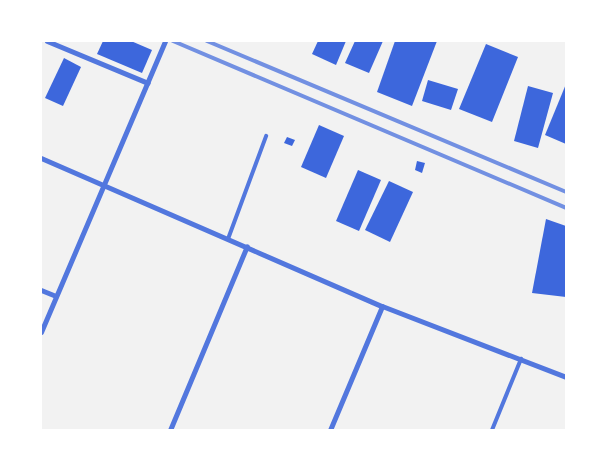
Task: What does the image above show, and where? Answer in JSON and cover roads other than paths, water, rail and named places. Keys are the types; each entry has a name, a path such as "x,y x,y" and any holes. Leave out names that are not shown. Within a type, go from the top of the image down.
{"street":[{"path":"47,41 148,83"},
{"path":"41,332 165,41"},
{"path":"41,158 382,306 566,377"},
{"path":"170,430 247,246"},
{"path":"41,290 56,296"},
{"path":"330,430 382,306"}],"lane":[{"path":"228,239 266,136"},
{"path":"492,430 521,360"}],"railway":[{"path":"173,41 566,208"},
{"path":"207,41 566,192"}]}
